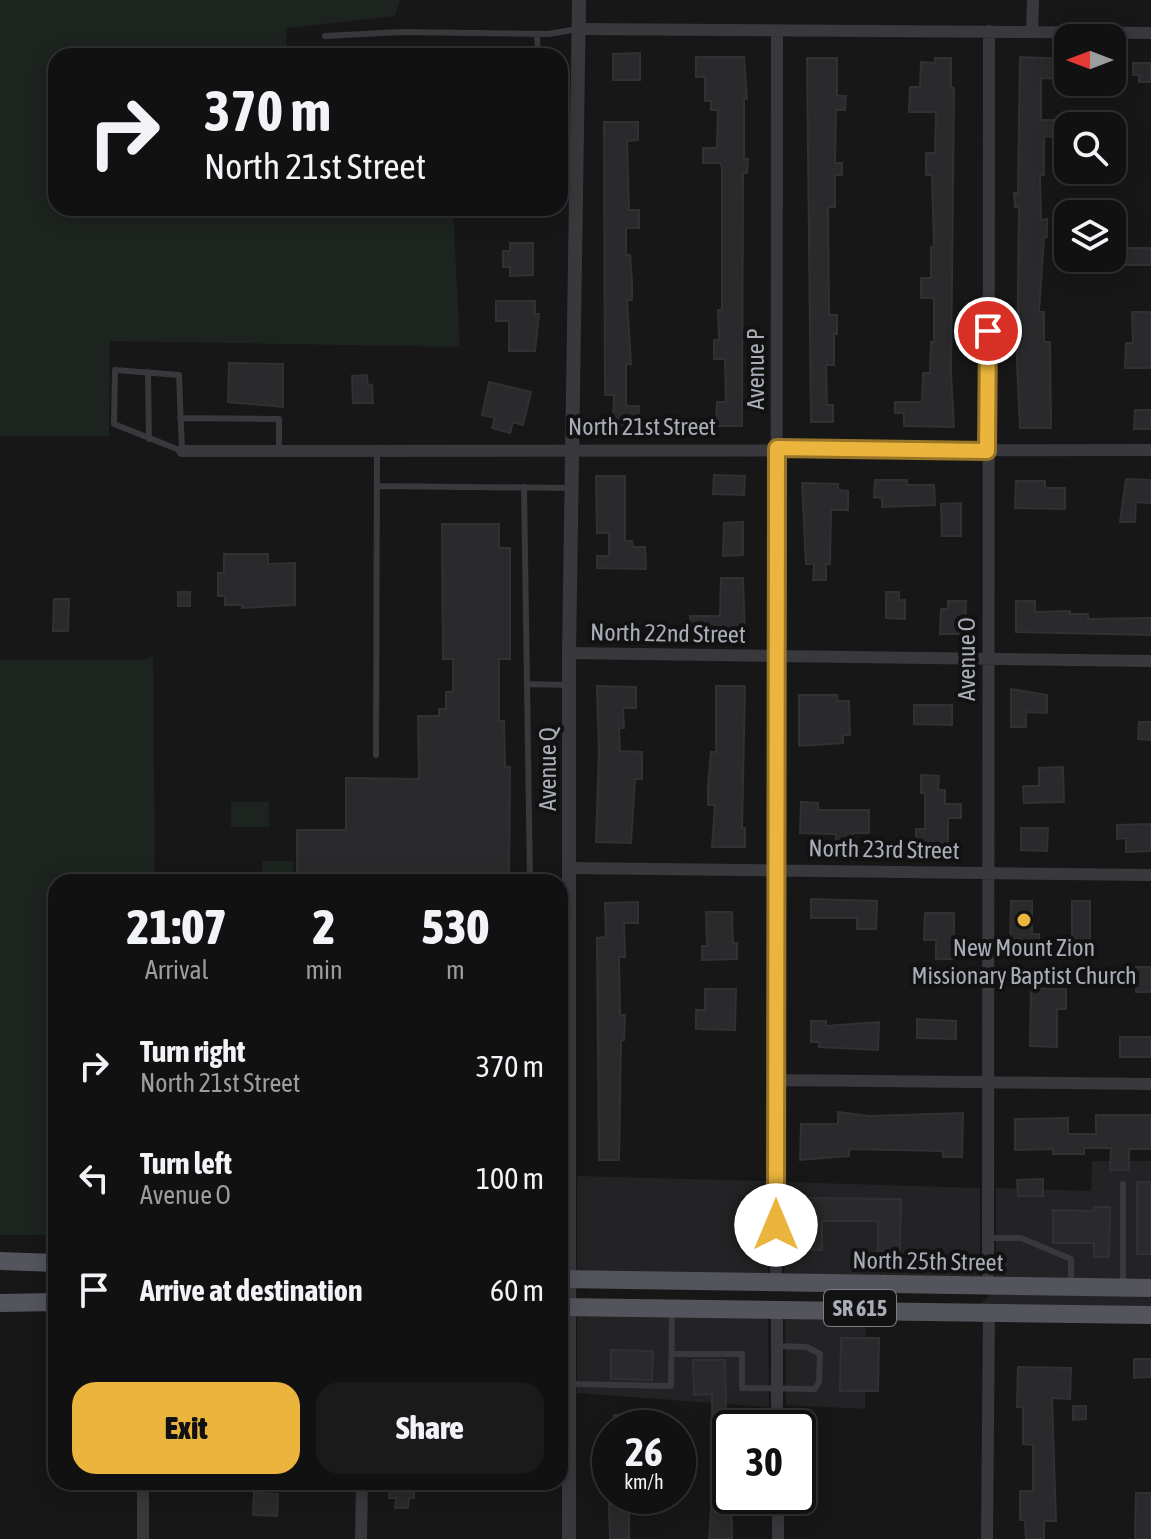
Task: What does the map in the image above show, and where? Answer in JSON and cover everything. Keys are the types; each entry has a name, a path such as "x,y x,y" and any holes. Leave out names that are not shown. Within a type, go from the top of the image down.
{"main road":[{"path":"0,1261 48,1263"},
{"name":"North 25th Street","path":"568,1279 1151,1288"},
{"path":"818,1308 839,1297 965,1299 978,1297 988,1286"},
{"path":"0,1303 48,1302"},
{"name":"North 25th Street","path":"568,1307 777,1307 1151,1315"}],"street":[{"name":"Avenue Q","path":"568,880 570,488 579,0"},
{"path":"1032,32 1033,0"},
{"path":"577,29 1151,33"},
{"name":"Avenue P","path":"776,1283 777,31"},
{"name":"Avenue O","path":"988,1286 989,31"},
{"name":"North 21st Street","path":"182,451 571,448 1151,450"},
{"name":"North 22nd Street","path":"569,653 1151,661"},
{"name":"North 23rd Street","path":"569,868 1151,875"},
{"path":"777,1080 1151,1084"},
{"path":"777,1307 777,1410"},
{"path":"987,1539 989,1311"},
{"name":"Avenue Q","path":"568,1369 569,1539"},
{"path":"143,1490 143,1539"},
{"path":"361,1539 362,1490"},
{"path":"778,1514 778,1539"}],"lane":[{"path":"325,36 402,32 537,34 577,29"},
{"path":"537,34 538,48"},
{"path":"568,114 576,115"},
{"path":"115,370 148,372 179,375 182,451 114,424 115,370"},
{"path":"148,372 149,439"},
{"path":"180,418 279,419 279,450"},
{"path":"376,755 377,451"},
{"path":"377,486 570,488"},
{"path":"524,487 530,874"},
{"path":"527,684 569,685"},
{"path":"1123,1184 1123,1288"},
{"path":"988,1238 1021,1238 1071,1259 1071,1287"},
{"path":"569,1384 671,1386 672,1307"},
{"path":"672,1354 742,1354 742,1388 815,1389 819,1382 820,1354 807,1347 777,1346"}],"shaded area":[{"path":"0,0 400,0 395,16 287,28 286,48 48,48 48,216 453,216 460,347 110,341 109,436 0,436"},
{"path":"153,655 155,874 48,874 48,1235 0,1235 0,660 144,660"},
{"path":"231,802 269,802 269,827 231,827"},
{"path":"262,861 293,861 293,874 262,874"},
{"path":"1092,1161 1151,1161 1151,1281 996,1279 996,1188 1091,1191"},
{"path":"577,1176 768,1181 768,1276 577,1272"},
{"path":"785,1182 980,1188 980,1279 784,1276"},
{"path":"992,1293 1151,1295 1151,1307 980,1304"},
{"path":"577,1314 768,1314 769,1407 577,1393"},
{"path":"785,1315 866,1316 865,1409 786,1405"}],"building":[{"path":"640,53 640,80 613,80 613,54"},
{"path":"696,57 744,57 747,99 744,99 744,159 748,159 747,173 743,173 742,426 716,426 717,402 726,402 725,359 714,359 714,340 719,340 718,310 722,310 722,167 720,163 703,163 703,148 717,148 718,110 711,110 711,101 705,101 705,77 696,77"},
{"path":"1020,57 1054,58 1054,79 1041,78 1041,120 1054,120 1054,137 1044,136 1044,175 1040,175 1041,220 1047,219 1047,237 1044,237 1039,312 1044,312 1044,342 1050,342 1051,428 1020,428 1017,365 1019,207 1015,207 1014,193 1018,193"},
{"path":"807,58 837,58 837,96 846,96 845,110 836,110 835,163 842,163 842,175 835,175 835,207 828,207 829,315 837,315 834,365 826,365 827,405 833,405 833,422 811,422"},
{"path":"935,58 951,58 951,87 954,88 951,373 954,427 904,426 904,413 895,413 895,402 922,402 923,373 930,373 931,342 934,342 934,298 921,298 921,278 931,278 931,247 934,247 932,175 926,175 926,153 935,153 936,112 909,112 910,87 920,87 921,62 935,63"},
{"path":"1133,63 1151,63 1151,82 1139,82 1139,75 1133,75"},
{"path":"604,122 638,122 638,140 627,141 629,210 639,210 639,228 626,228 632,300 627,300 631,364 626,364 626,406 639,406 638,425 613,425 614,395 605,395"},
{"path":"510,243 533,243 533,275 510,276 510,267 503,267 503,251 510,251"},
{"path":"1126,248 1151,248 1151,265 1126,265"},
{"path":"496,301 535,301 535,314 539,314 535,351 509,351 509,321 496,321"},
{"path":"1132,312 1151,312 1151,368 1125,368 1126,343 1133,343"},
{"path":"229,363 283,364 283,407 228,402"},
{"path":"367,375 368,386 372,385 373,403 353,403 352,376"},
{"path":"489,382 531,392 523,425 513,422 510,433 492,428 495,418 482,415"},
{"path":"1135,410 1151,410 1151,429 1134,429"},
{"path":"714,475 745,476 744,495 713,494"},
{"path":"596,476 625,476 625,541 632,541 633,547 645,547 646,569 597,568 597,556 609,556 609,533 597,533"},
{"path":"1126,479 1151,480 1151,503 1136,502 1135,522 1120,522"},
{"path":"875,480 907,480 907,485 934,485 935,505 882,507 882,498 874,497"},
{"path":"1016,481 1045,481 1045,488 1065,488 1065,509 1015,508"},
{"path":"802,483 838,484 838,490 848,491 848,510 831,510 830,564 826,564 826,580 813,580 814,564 806,564"},
{"path":"961,503 961,536 942,536 941,504"},
{"path":"743,522 743,555 723,556 724,523"},
{"path":"442,524 499,524 499,548 510,548 510,659 499,659 499,721 504,721 505,767 510,767 509,874 297,874 297,830 346,830 346,778 419,779 418,716 439,716 439,709 446,709 446,692 453,692 453,659 443,659"},
{"path":"224,554 268,554 268,564 295,563 295,605 242,608 242,605 225,605 225,596 218,596 218,573 224,573"},
{"path":"721,578 743,578 745,636 690,635 690,616 720,616"},
{"path":"178,592 190,592 190,606 178,606"},
{"path":"886,592 899,592 899,600 905,600 905,619 886,618"},
{"path":"54,599 69,599 68,631 53,631"},
{"path":"948,601 966,601 965,634 940,634 941,609 948,609"},
{"path":"1016,601 1035,601 1035,612 1070,611 1070,614 1088,614 1088,619 1151,618 1151,635 1016,632"},
{"path":"597,686 636,687 636,708 623,708 624,728 619,728 620,751 642,752 642,779 635,779 631,843 596,842 599,751"},
{"path":"716,686 745,686 742,828 745,828 745,847 712,847 715,805 708,805 708,787 711,752 716,752"},
{"path":"1011,689 1047,695 1047,713 1026,712 1026,727 1011,727"},
{"path":"799,695 837,695 838,701 849,701 850,735 843,735 843,743 799,746"},
{"path":"914,705 952,705 952,725 914,724"},
{"path":"1139,722 1151,722 1151,740 1138,739"},
{"path":"1063,767 1064,802 1024,803 1023,786 1039,786 1039,768"},
{"path":"921,775 939,776 938,790 945,790 945,804 961,804 961,818 948,818 948,843 916,842 916,829 925,829 925,793 921,793"},
{"path":"801,802 818,803 818,810 869,810 869,833 853,833 853,842 836,842 836,834 800,833"},
{"path":"1151,824 1151,851 1126,852 1126,838 1117,839 1117,825"},
{"path":"1021,828 1048,828 1047,851 1021,850"},
{"path":"811,899 877,901 876,929 857,929 857,918 811,918"},
{"name":"New Mount Zion Missionary Baptist Church","path":"1011,901 1032,901 1032,934 1039,934 1039,946 1010,946"},
{"path":"1072,901 1090,901 1090,944 1072,944"},
{"path":"638,902 638,923 624,923 625,957 619,957 620,1015 625,1015 624,1040 621,1040 619,1160 599,1160 597,938 606,937 605,903"},
{"path":"706,912 732,912 737,959 702,960 702,946 707,946"},
{"path":"925,913 954,913 954,959 936,959 936,940 924,940"},
{"path":"1136,967 1151,967 1151,992 1136,992"},
{"path":"1031,988 1066,989 1066,1009 1057,1009 1057,1047 1030,1046"},
{"path":"705,989 736,989 735,1030 696,1029 696,1010 705,1010"},
{"path":"917,1019 956,1021 956,1039 917,1038"},
{"path":"811,1021 826,1021 826,1026 879,1022 878,1050 819,1047 819,1042 811,1042"},
{"path":"1120,1037 1151,1037 1151,1057 1120,1057"},
{"path":"838,1112 869,1116 963,1113 962,1157 943,1157 943,1151 849,1149 849,1156 800,1160 801,1124 838,1124"},
{"path":"1096,1115 1151,1115 1151,1149 1129,1149 1129,1170 1110,1170 1111,1148 1084,1148 1084,1154 1053,1154 1053,1149 1015,1150 1015,1119 1068,1118 1068,1134 1096,1134"},
{"path":"1043,1179 1043,1196 1018,1196 1017,1180"},
{"path":"1137,1182 1151,1182 1151,1254 1137,1254"},
{"path":"801,1198 901,1199 900,1251 878,1251 878,1221 822,1221 822,1250 801,1250"},
{"path":"1094,1207 1110,1207 1109,1257 1094,1257 1094,1243 1053,1243 1053,1210 1094,1211"},
{"path":"841,1338 879,1338 878,1391 840,1391"},
{"path":"611,1350 653,1351 652,1380 611,1379"},
{"path":"1134,1359 1151,1359 1151,1377 1134,1378"},
{"path":"693,1360 725,1360 726,1409 736,1410 712,1410 712,1394 694,1395"},
{"path":"1018,1367 1071,1368 1070,1399 1052,1398 1056,1521 1044,1521 1044,1539 1026,1539 1025,1520 1020,1520 1020,1491 1033,1491 1033,1445 1023,1444 1023,1407 1017,1407"},
{"path":"1073,1406 1086,1406 1086,1419 1073,1420"},
{"path":"390,1490 414,1490 414,1498 409,1498 408,1508 395,1508 396,1498 389,1498"},
{"path":"254,1493 278,1494 277,1516 253,1515"},
{"path":"1136,1493 1151,1493 1151,1539 1135,1539"},
{"path":"712,1496 712,1514 732,1514 732,1539 709,1539"},
{"path":"609,1514 629,1514 629,1539 610,1539"}],"place":[{"name":"New Mount Zion Missionary Baptist Church","path":"1024,920"}],"route":[{"path":"776,1225 774,840 777,448 987,451 988,331"}]}
